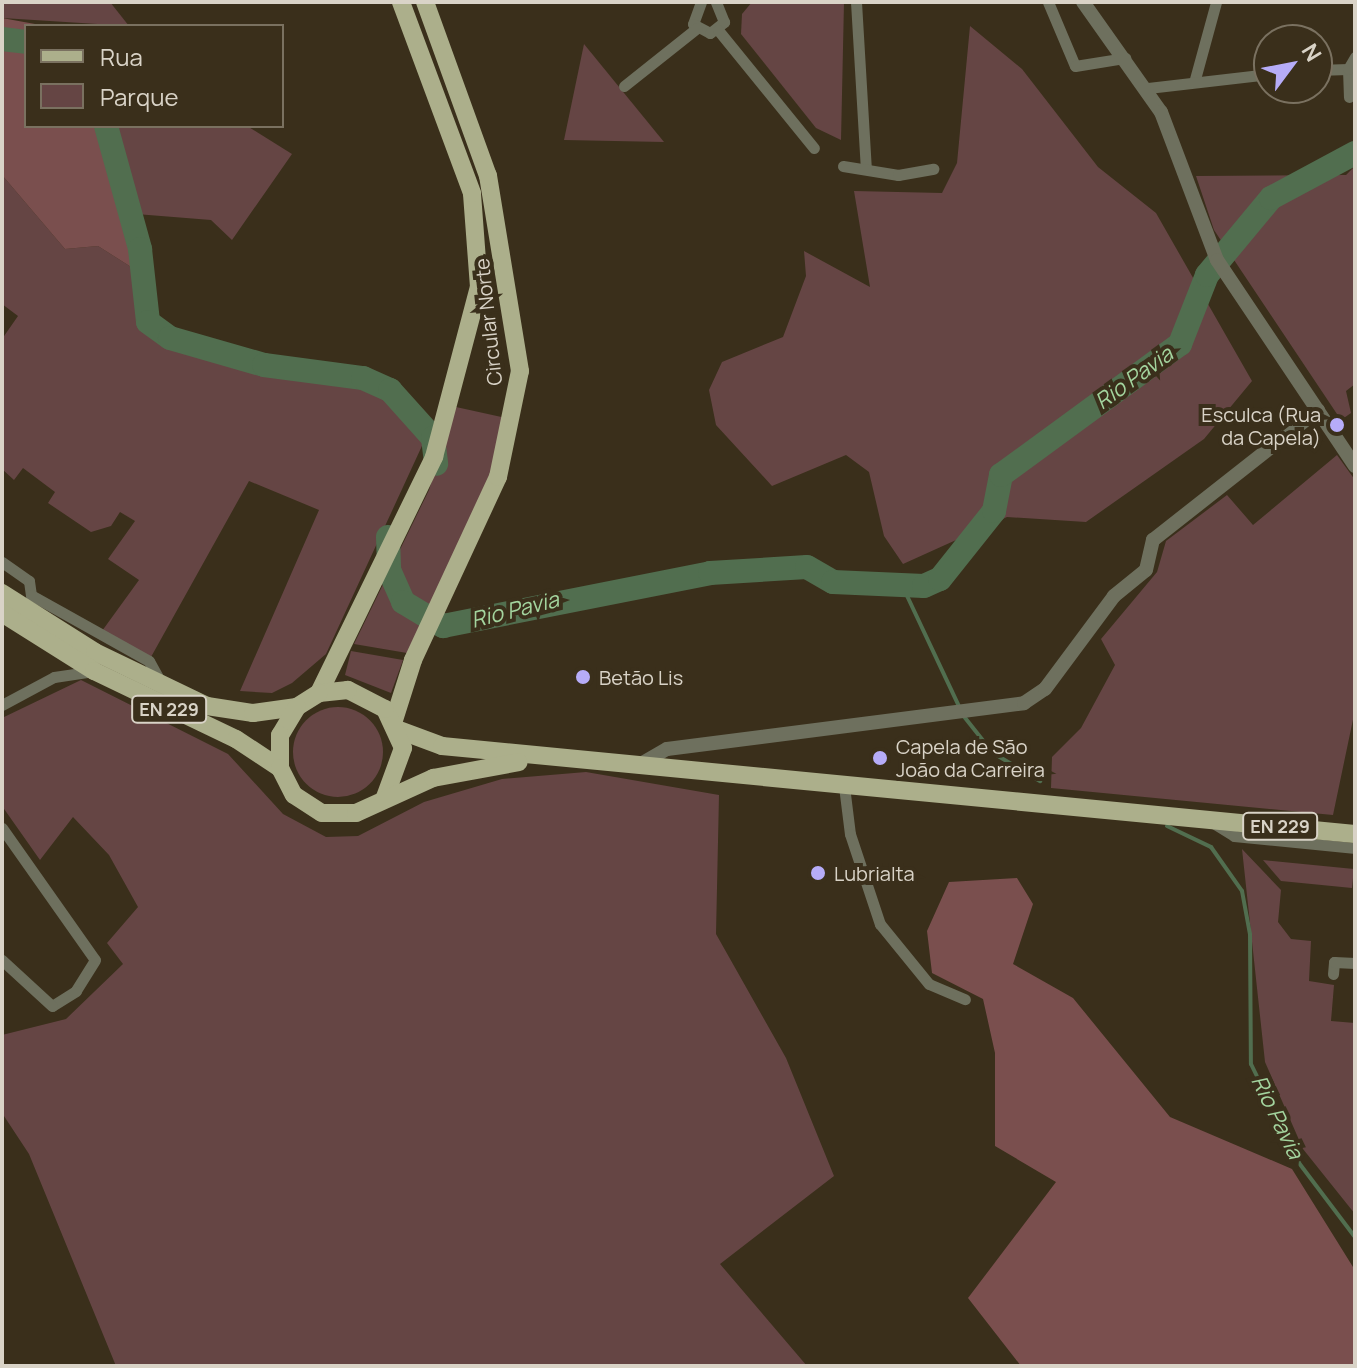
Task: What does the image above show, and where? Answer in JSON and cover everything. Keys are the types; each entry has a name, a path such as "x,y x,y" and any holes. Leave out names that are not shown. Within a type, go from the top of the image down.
{"main road":[{"name":"Circular Norte","path":"319,693 422,484 451,402 479,287 480,241 465,169 401,2"},
{"name":"Circular Norte","path":"396,725 420,644 498,477 516,417 520,371 497,213 425,2"},
{"name":"EN 229","path":"2,593 162,687 238,711 297,707 319,693 361,693 396,725 442,746 1354,837"},
{"name":"EN 229","path":"2,613 94,671 236,739 280,768 294,795 322,813 356,813 385,797 463,770 551,758"},
{"path":"280,768 280,735 297,707"},
{"path":"385,797 402,766 396,725"}],"street":[{"path":"697,28 699,2"},
{"path":"856,2 866,169"},
{"path":"1048,2 1075,66 1125,58"},
{"path":"1083,2 1148,88 1219,261 1355,466"},
{"path":"1195,79 1216,2"},
{"path":"718,30 722,4"},
{"path":"624,86 697,28 718,30 814,148"},
{"path":"1349,97 1348,69 1355,57"},
{"path":"1333,69 1348,69"},
{"path":"1148,88 1195,79 1253,75"},
{"path":"843,166 898,175 933,169"},
{"path":"636,767 667,749 1005,709 1045,689 1114,596 1146,570 1153,540 1318,410"},
{"path":"2,562 29,581 31,595 149,661 162,687"},
{"path":"2,705 54,677 94,671"},
{"path":"844,786 875,915 929,984 965,999"},
{"path":"2,828 95,960 76,991 52,1006 2,960"},
{"path":"1333,974 1334,962 1355,963"}],"green space":[{"path":"2,2 110,2 127,24 97,24 2,18"},
{"path":"752,2 844,2 841,140 816,128 741,34 742,14"},
{"path":"970,26 1022,69 1098,167 1156,213 1252,381 1204,439 1086,522 1007,517 903,564 884,536 869,472 846,455 772,486 716,425 709,390 722,362 783,337 806,276 804,251 870,287 854,191 942,193 957,163"},
{"path":"584,44 664,142 564,140"},
{"path":"118,128 250,128 292,154 232,240 211,220 136,214"},
{"path":"1355,166 1355,384 1346,391 1351,413 1341,420 1214,230 1196,176 1346,175"},
{"path":"2,175 65,249 98,246 139,272 142,319 159,334 261,369 365,383 387,393 402,417 427,435 326,654 292,683 272,693 240,691 319,510 249,481 151,657 102,631 139,580 108,559 135,521 120,512 111,526 91,532 48,503 55,492 23,468 14,480 2,469 2,339 18,316 2,304"},
{"path":"456,407 506,418 488,481 407,653 354,644 429,490"},
{"path":"1337,455 1355,480 1355,710 1333,815 1051,788 1052,757 1081,728 1115,665 1101,639 1157,572 1166,541 1227,495 1253,525"},
{"path":"351,651 403,660 391,693 345,675"},
{"path":"81,680 228,754 283,814 326,837 358,836 424,802 502,779 586,772 719,795 716,934 786,1058 834,1176 720,1264 807,1366 116,1366 29,1154 2,1113 2,1035 66,1019 123,964 107,943 138,907 109,855 73,817 40,860 2,806 2,718"},
{"path":"329,707 347,707 363,714 376,727 383,743 383,761 376,777 363,790 347,797 329,797 313,790 300,777 293,761 293,743 300,727 313,714"},
{"path":"1242,849 1281,890 1278,922 1291,939 1311,941 1309,981 1334,985 1331,1021 1355,1023 1355,1214 1303,1149 1265,1062"},
{"path":"1263,860 1354,869 1352,888 1281,881"}],"shaded area":[{"path":"2,18 35,24 24,24 24,128 118,128 138,222 139,272 98,246 65,249 2,175"},
{"path":"1017,878 1033,904 1013,964 1073,998 1170,1117 1292,1169 1353,1267 1355,1366 1021,1366 968,1298 1056,1182 995,1146 995,1053 983,999 932,973 927,931 949,882"}],"waterway":[{"name":"Rio Pavia","path":"2,39 24,42"},
{"name":"Rio Pavia","path":"107,128 140,249 148,322 170,338 264,365 363,378 390,390 433,438 436,464"},
{"name":"Rio Pavia","path":"388,537 389,570 403,602 443,626 710,573 807,567 833,582 924,586 940,579 994,511 1001,475 1180,344 1207,275 1271,198 1355,153"},
{"name":"Rio Pavia","path":"901,583 959,706"},
{"path":"962,714 993,753 1040,781"},
{"name":"Rio Pavia","path":"1167,826 1211,847 1242,891 1250,934 1251,1064 1299,1163 1355,1237"}],"place":[{"name":"Esculca (Rua da Capela)","path":"1337,425"},
{"name":"Betão Lis","path":"583,677"},
{"name":"Capela de São João da Carreira","path":"880,758"},
{"name":"Lubrialta","path":"818,873"}]}
